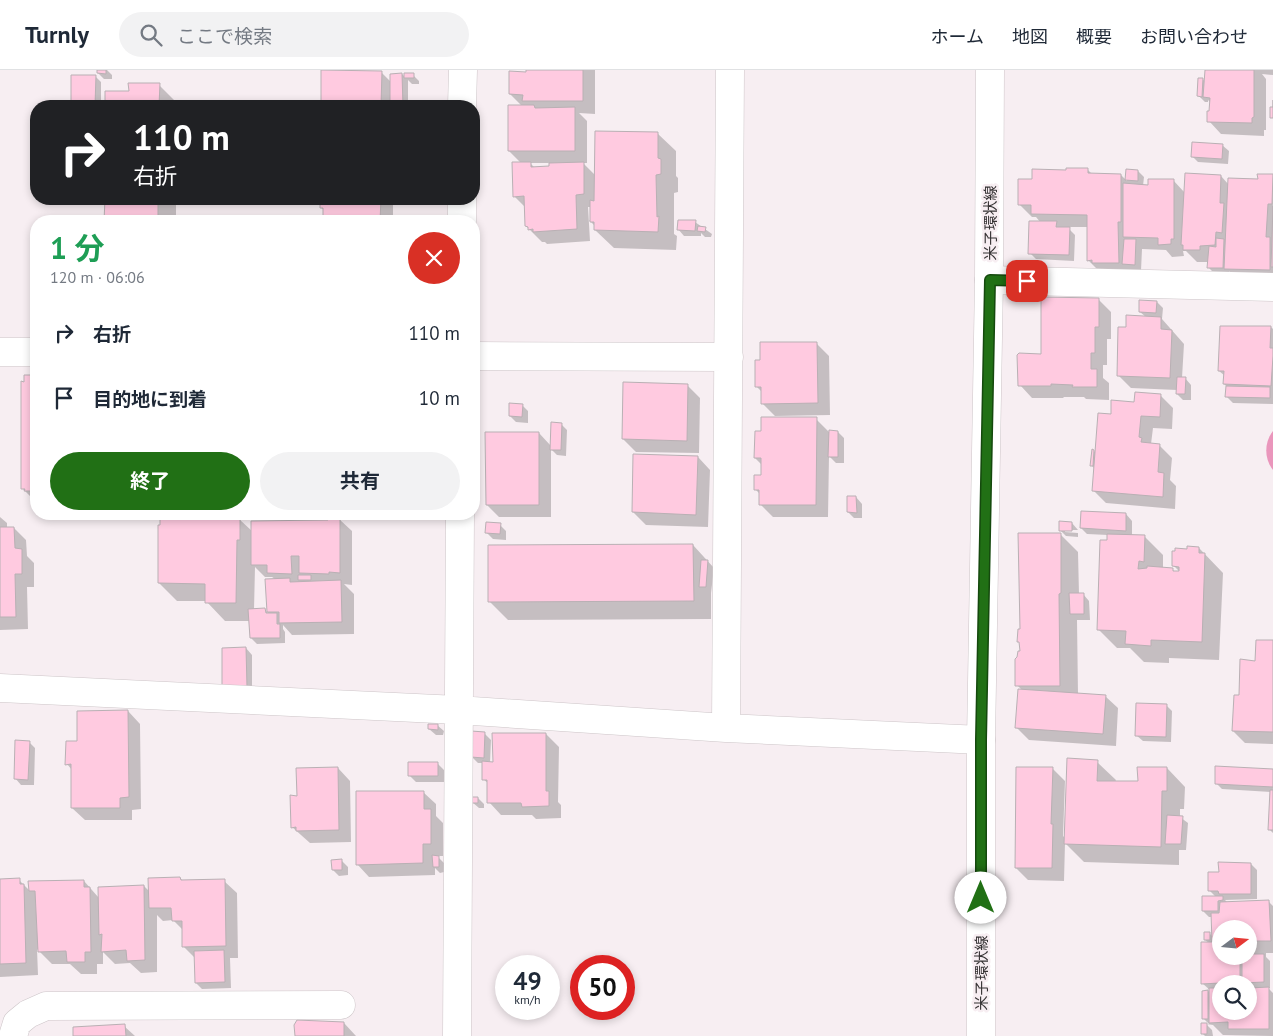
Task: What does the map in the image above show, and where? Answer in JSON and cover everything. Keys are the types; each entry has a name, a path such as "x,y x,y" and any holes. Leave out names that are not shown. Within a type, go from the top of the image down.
{"street":[{"path":"462,100 463,70"},
{"path":"726,728 730,70"},
{"name":"米子環状線","path":"982,1036 981,740 990,280 990,70"},
{"path":"990,280 1273,287"},
{"path":"0,352 30,352"},
{"path":"480,356 729,356"},
{"path":"457,1036 460,520"},
{"path":"0,688 458,710 726,728 981,740"},
{"path":"13,1036 17,1023 28,1014 46,1006 341,1005"}],"shaded area":[{"path":"1273,431 1273,470 1268,461 1266,451 1268,440"}],"building":[{"path":"97,70 106,70 106,74 97,73"},
{"path":"321,70 382,71 381,100 321,100"},
{"path":"526,70 583,70 583,101 522,101 523,95 509,94 509,71 526,72"},
{"path":"1205,70 1254,70 1254,117 1252,118 1252,123 1207,122 1210,98 1203,97"},
{"path":"402,73 403,100 390,100 390,74"},
{"path":"404,73 414,73 414,78 404,78"},
{"path":"71,75 96,75 95,100 71,100"},
{"path":"1198,78 1203,78 1202,97 1197,96"},
{"path":"128,83 160,83 159,100 105,100 105,91 129,91"},
{"path":"508,105 534,105 535,108 575,107 575,151 508,151"},
{"path":"1270,107 1273,107 1273,118 1270,118"},
{"path":"595,131 658,132 658,158 661,159 661,174 656,175 657,217 659,216 658,232 594,230 594,222 590,222 590,200 594,201"},
{"path":"1192,142 1223,144 1222,159 1191,157"},
{"path":"512,162 531,162 531,167 549,166 549,163 584,162 584,194 576,195 577,229 533,232 533,229 528,230 528,227 525,226 524,196 513,197"},
{"path":"1066,168 1088,168 1088,173 1121,174 1121,222 1118,222 1119,263 1092,263 1092,260 1087,261 1087,215 1031,214 1031,205 1018,205 1018,179 1032,179 1032,169 1066,170"},
{"path":"1126,169 1138,170 1138,181 1125,180"},
{"path":"1185,173 1221,175 1220,203 1224,203 1222,233 1216,232 1215,245 1200,246 1200,250 1183,250 1183,245 1181,245"},
{"path":"1257,174 1273,174 1272,204 1268,204 1266,237 1270,237 1270,270 1224,269 1228,178 1258,179"},
{"path":"1148,179 1174,179 1174,239 1171,239 1171,244 1158,245 1158,238 1123,237 1123,183 1148,185"},
{"path":"105,205 158,205 158,215 104,215"},
{"path":"320,205 381,205 380,215 323,215 323,208 320,208"},
{"path":"1273,206 1273,267 1271,267"},
{"path":"678,220 696,220 695,231 677,230"},
{"path":"1029,221 1057,221 1056,227 1070,227 1069,255 1028,254"},
{"path":"698,226 706,227 705,232 697,231"},
{"path":"1216,238 1224,239 1223,268 1207,268 1209,246 1216,247"},
{"path":"1124,239 1136,239 1135,265 1122,264"},
{"path":"1041,297 1099,298 1099,327 1095,327 1095,353 1091,353 1091,369 1097,369 1097,387 1072,387 1073,385 1051,384 1051,386 1018,386 1017,355 1019,353 1041,354"},
{"path":"1139,300 1157,301 1156,313 1139,312"},
{"path":"1126,315 1161,317 1161,329 1172,330 1170,378 1117,376 1118,327 1126,327"},
{"path":"1220,326 1271,326 1270,348 1273,348 1273,356 1271,386 1223,384 1224,371 1218,371"},
{"path":"760,342 817,342 818,403 761,404 761,387 755,387 755,360 760,360"},
{"path":"24,375 30,375 30,491 21,489 21,381 24,382"},
{"path":"1177,377 1186,377 1185,394 1176,394"},
{"path":"623,382 688,384 687,441 622,439"},
{"path":"1226,386 1270,387 1270,398 1225,397"},
{"path":"1135,392 1161,394 1160,417 1141,416 1139,437 1142,438 1141,442 1160,444 1158,472 1164,473 1163,497 1092,491 1098,413 1111,414 1111,400 1134,402"},
{"path":"509,403 523,404 522,417 509,416"},
{"path":"761,417 817,417 816,505 759,505 759,490 754,490 754,475 761,475 761,458 754,458 755,431 761,431"},
{"path":"551,422 562,423 561,450 550,450"},
{"path":"829,430 838,431 838,457 828,457"},
{"path":"485,432 539,432 539,505 486,505"},
{"path":"1092,449 1094,450 1093,466 1090,466"},
{"path":"633,454 698,456 696,515 632,512"},
{"path":"847,496 856,496 857,513 847,512"},
{"path":"1081,511 1126,513 1126,531 1080,528"},
{"path":"160,520 240,520 240,540 237,540 236,603 205,603 205,584 158,583 158,525 160,525"},
{"path":"340,520 340,573 299,573 299,556 291,556 292,574 267,573 267,565 251,565 251,521"},
{"path":"1059,521 1072,522 1072,531 1059,531"},
{"path":"486,522 501,523 500,534 485,533"},
{"path":"0,527 14,527 15,548 22,549 22,574 15,574 16,617 0,617"},
{"path":"1018,533 1061,533 1061,593 1059,594 1060,686 1015,686 1015,659 1018,651 1020,651 1019,642 1017,642 1018,629 1020,629"},
{"path":"1107,534 1145,535 1144,562 1139,561 1138,569 1147,568 1147,566 1173,568 1173,571 1179,571 1179,567 1172,566 1172,551 1175,551 1175,548 1199,547 1199,553 1205,553 1202,642 1151,640 1151,646 1125,644 1126,631 1097,630 1100,540 1107,540"},
{"path":"693,544 694,601 488,602 488,545"},
{"path":"701,560 708,560 706,587 699,587"},
{"path":"298,575 311,575 311,580 298,580"},
{"path":"290,578 290,582 341,580 342,622 279,623 279,612 267,612 265,579"},
{"path":"1069,593 1084,593 1084,614 1070,614"},
{"path":"265,608 266,613 277,613 277,624 280,624 280,638 250,638 248,609"},
{"path":"1256,640 1273,640 1273,732 1232,731 1234,695 1239,695 1240,659 1255,661"},
{"path":"246,647 247,687 222,687 222,648"},
{"path":"1018,689 1106,695 1103,734 1015,728"},
{"path":"1136,703 1167,704 1166,737 1135,736"},
{"path":"128,710 129,797 120,798 120,808 71,808 71,764 65,765 66,741 77,741 77,711"},
{"path":"428,724 438,724 438,730 428,729"},
{"path":"471,731 485,732 484,758 471,757"},
{"path":"492,733 546,733 546,791 549,791 549,806 522,807 521,803 487,803 487,780 482,780 482,761 493,762"},
{"path":"15,740 30,741 28,780 14,779"},
{"path":"1067,758 1098,760 1097,781 1138,781 1137,767 1167,767 1167,791 1162,791 1161,847 1064,844"},
{"path":"408,762 438,762 438,776 408,776"},
{"path":"1215,766 1273,769 1273,787 1215,784"},
{"path":"338,767 339,830 296,831 296,827 291,828 290,795 297,796 296,768"},
{"path":"1016,767 1053,767 1052,868 1015,868"},
{"path":"1270,790 1273,790 1273,830 1268,830"},
{"path":"356,791 424,791 424,809 431,809 431,844 423,844 423,863 356,865"},
{"path":"471,797 478,797 478,803 471,803"},
{"path":"1167,815 1183,816 1181,844 1165,844"},
{"path":"432,855 439,856 439,867 433,867"},
{"path":"342,859 342,870 332,870 331,860"},
{"path":"1218,862 1251,863 1251,894 1219,894 1218,891 1208,891 1208,872 1219,872"},
{"path":"180,877 181,880 225,879 226,946 182,947 182,921 172,921 171,908 149,908 148,878"},
{"path":"20,878 20,884 24,884 26,963 0,964 0,879"},
{"path":"84,880 84,887 90,887 91,952 85,952 85,962 67,962 66,951 38,952 35,891 29,891 28,881"},
{"path":"144,885 145,960 127,961 126,950 101,952 102,934 99,935 98,887"},
{"path":"1202,896 1223,896 1223,900 1218,901 1218,911 1202,911"},
{"path":"1269,900 1271,941 1258,941 1258,920 1212,920 1212,942 1211,913 1219,913 1220,902"},
{"path":"1204,932 1210,932 1210,940 1204,940"},
{"path":"1201,942 1212,942 1212,965 1240,965 1240,975 1212,975 1212,983 1201,984"},
{"path":"224,950 225,982 195,983 194,951"},
{"path":"1258,954 1264,954 1264,982 1257,982 1257,975 1242,975 1242,965 1258,965"},
{"path":"1269,987 1269,1029 1228,1029 1228,1022 1209,1023 1209,988 1212,988 1212,1020 1257,1020 1257,988"},
{"path":"1208,990 1208,1019 1202,1019 1202,991"},
{"path":"297,1020 344,1022 344,1036 295,1036 294,1025"},
{"path":"1201,1023 1207,1023 1207,1034 1201,1034"},
{"path":"125,1024 126,1036 73,1036 73,1027"}],"route":[{"path":"981,898 981,740 990,280 1027,281"}]}
